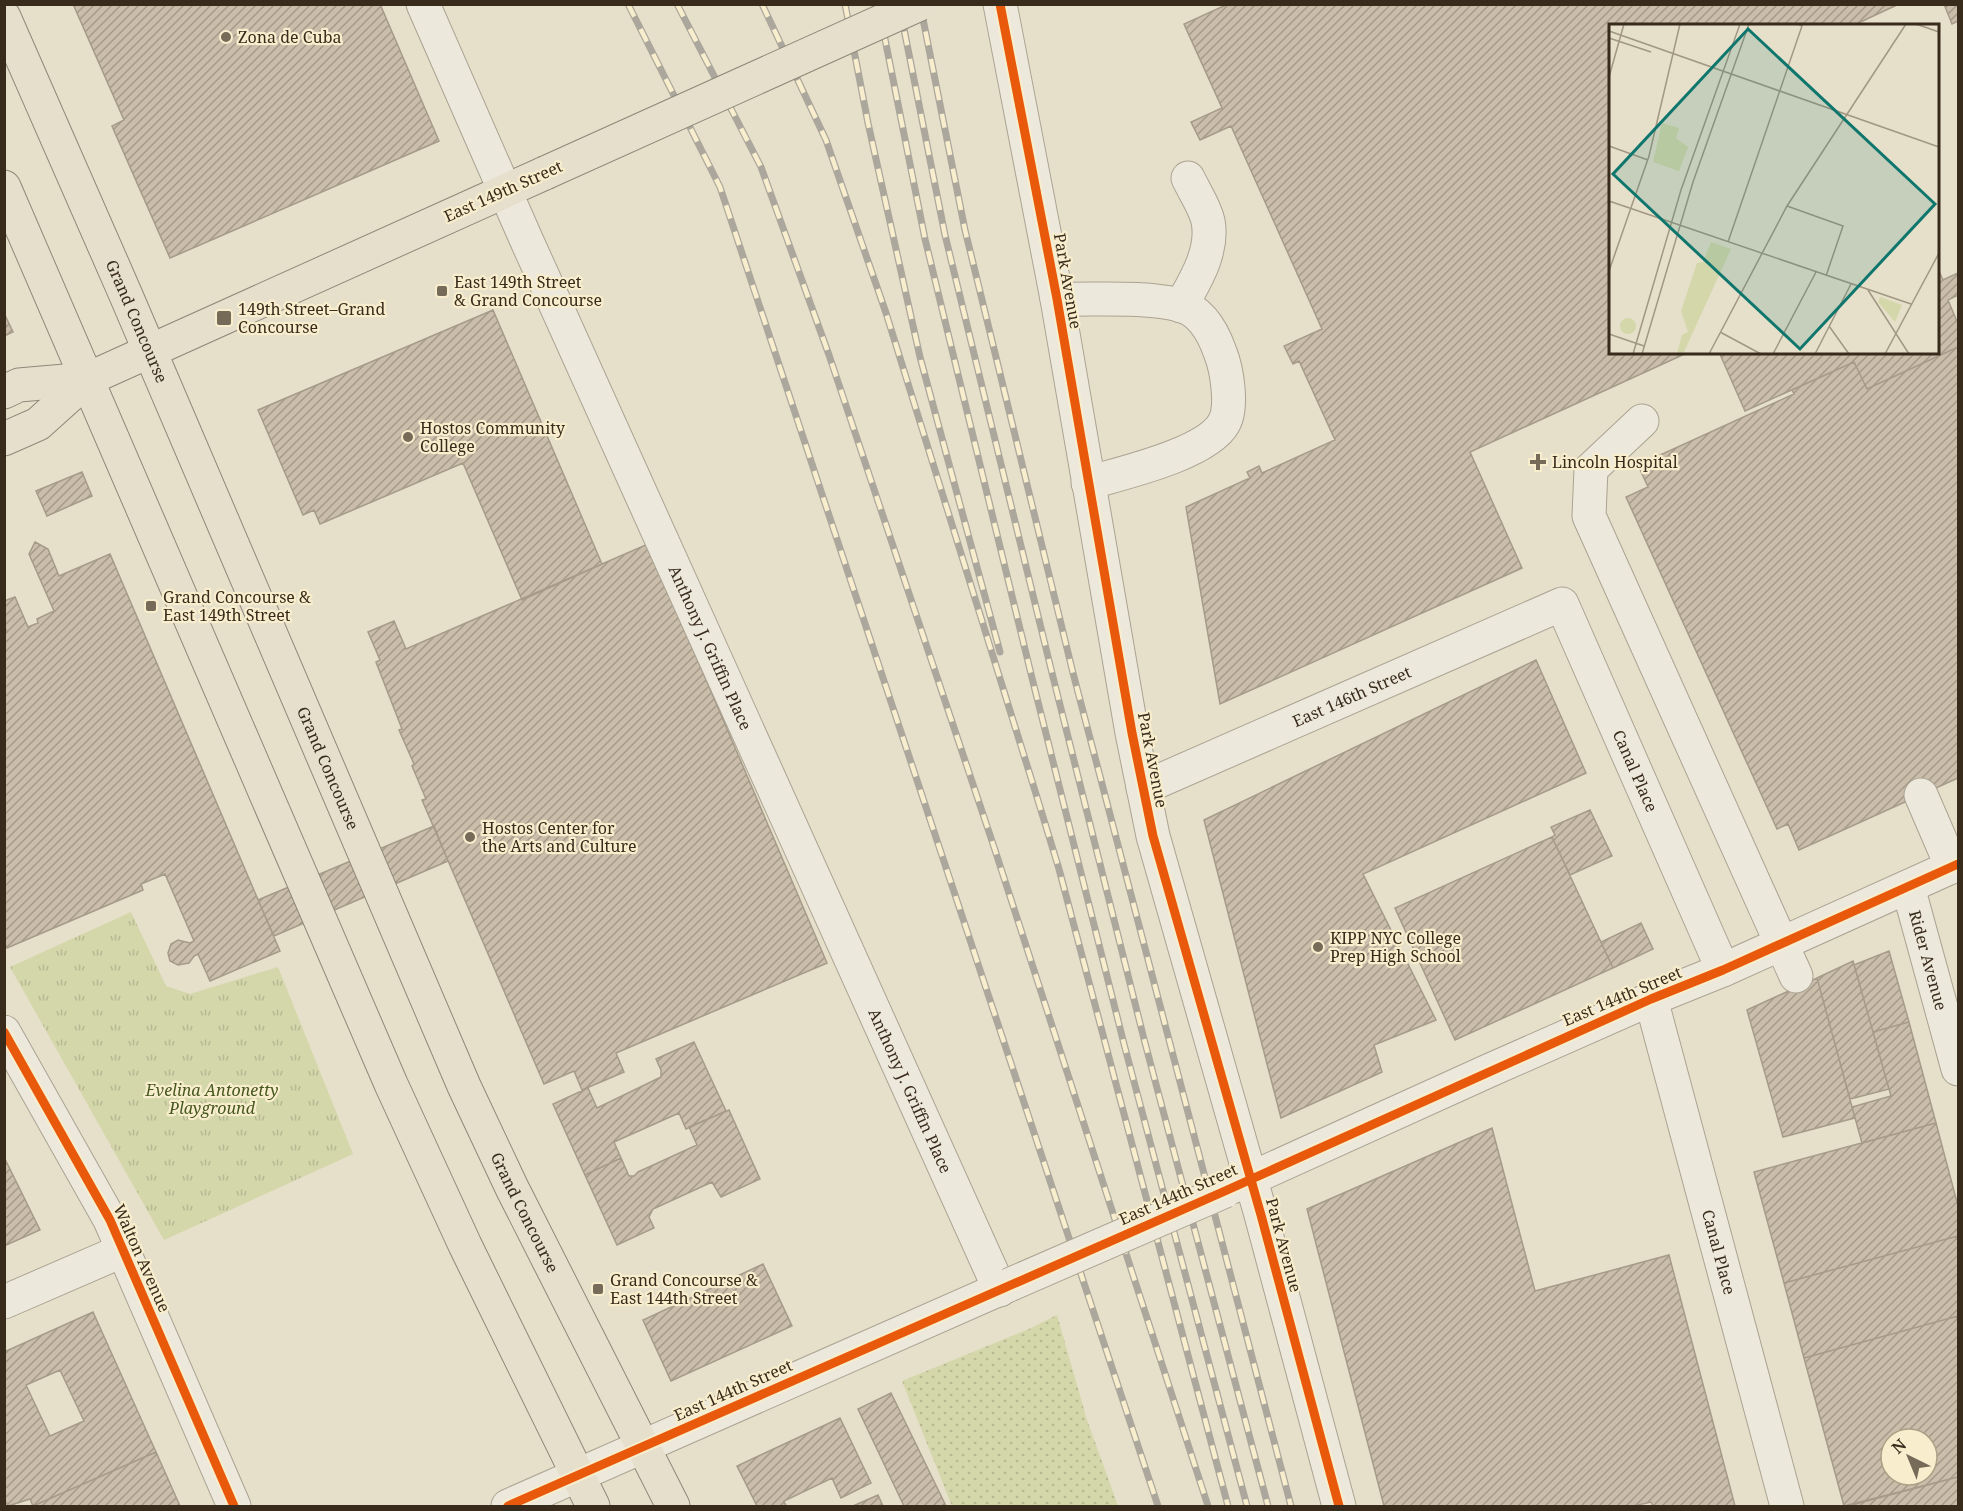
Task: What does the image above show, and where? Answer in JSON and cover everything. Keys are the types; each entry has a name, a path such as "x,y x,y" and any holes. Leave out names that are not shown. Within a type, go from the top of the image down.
{"main road":[{"name":"East 149th Street","path":"4,439 38,424 88,379 920,4"},
{"name":"Grand Concourse","path":"4,17 474,1107 512,1188 673,1506"},
{"path":"4,187 391,1084 465,1245 593,1506"},
{"name":"East 149th Street","path":"4,392 19,385 88,379"}],"street":[{"name":"Anthony J. Griffin Place","path":"423,4 505,190 1004,1288"},
{"name":"Park Avenue","path":"1000,4 1057,299 1153,836 1237,1184 1339,1506"},
{"path":"1181,306 1195,280 1210,241 1208,220 1188,178"},
{"path":"1057,299 1144,301 1181,306 1197,314 1207,325 1221,353 1230,400 1224,423 1207,440 1181,455 1089,483"},
{"path":"1642,421 1591,469 1590,516 1796,976"},
{"name":"East 146th Street","path":"1143,788 1562,604"},
{"name":"Canal Place","path":"1562,604 1723,970"},
{"path":"1921,795 1955,866"},
{"name":"East 144th Street","path":"508,1506 1955,866"},
{"name":"Rider Avenue","path":"1908,887 1959,1069"},
{"name":"Canal Place","path":"1651,999 1787,1506"},
{"name":"Walton Avenue","path":"4,1032 95,1191 124,1250 234,1506"},
{"path":"4,1302 124,1250"}],"green space":[{"name":"Evelina Antonetty Playground","path":"131,912 166,986 190,994 278,967 353,1154 164,1240 10,967"},
{"path":"1057,1315 1087,1420 1118,1506 952,1506 902,1381 1029,1329"}],"building":[{"path":"73,4 380,4 439,141 170,258 112,126 124,120"},
{"name":"Lincoln Hospital","path":"1228,4 1899,4 1856,24 1609,24 1609,354 1685,354 1470,452 1522,568 1220,704 1186,507 1250,478 1247,472 1259,466 1262,473 1335,440 1299,361 1293,364 1284,346 1322,329 1231,126 1200,140 1191,122 1222,108 1184,24"},
{"path":"1944,4 1958,4 1958,21 1952,24"},
{"path":"1939,271 1943,280 1958,273 1958,295 1948,300 1958,324 1958,347 1867,389 1854,362 1745,411 1720,354 1939,354"},
{"name":"Hostos Community College","path":"493,310 602,564 522,600 463,463 320,524 314,510 303,515 258,410"},
{"path":"4,313 13,332 4,336"},
{"path":"1958,347 1958,778 1799,850 1788,824 1777,829 1626,497 1648,487 1638,465 1794,394 1792,390 1854,362 1867,389"},
{"path":"82,472 92,496 47,516 36,491"},
{"path":"35,542 48,549 59,576 110,554 280,951 210,981 198,954 189,963 178,965 170,961 168,953 171,944 178,940 190,943 194,941 165,874 141,884 143,890 7,948 4,942 4,634 7,632 4,626 4,601 15,597 28,627 38,623 37,619 54,611 29,554"},
{"path":"648,544 827,963 616,1053 624,1072 582,1090 574,1071 544,1084 422,800 426,799 399,730 402,729 376,662 380,660 368,632 394,621 406,649"},
{"name":"KIPP NYC College Prep High School","path":"1536,660 1586,773 1363,874 1436,1020 1374,1045 1382,1072 1281,1118 1204,820"},
{"path":"1590,810 1612,856 1570,875 1552,837 1555,835 1551,827"},
{"path":"434,826 448,861 274,936 258,900"},
{"path":"1552,837 1613,968 1455,1040 1395,908"},
{"path":"1641,923 1653,949 1613,968 1601,942"},
{"path":"1889,951 1909,1022 1873,1032 1854,965"},
{"path":"1853,961 1889,1089 1850,1099 1817,978"},
{"path":"1817,978 1855,1118 1783,1137 1747,1010"},
{"path":"1909,1022 1936,1123 1862,1143 1852,1107 1891,1096 1873,1032"},
{"path":"694,1042 726,1111 686,1129 679,1113 614,1142 621,1158 585,1175 553,1104 588,1088 597,1108 661,1077 661,1070 656,1059"},
{"path":"729,1110 760,1179 721,1197 712,1182 653,1209 649,1217 654,1228 617,1245 585,1175 621,1158 629,1176 634,1176 638,1172 697,1145 689,1127"},
{"path":"1936,1123 1958,1206 1958,1236 1784,1283 1754,1172"},
{"path":"1492,1128 1535,1291 1669,1255 1735,1506 1653,1506 1651,1502 1634,1506 1384,1506 1307,1209"},
{"path":"4,1157 40,1230 4,1246"},
{"path":"1958,1236 1958,1316 1804,1358 1784,1283"},
{"path":"763,1264 792,1326 671,1381 643,1320"},
{"path":"93,1312 156,1452 33,1506 30,1499 8,1506 4,1498 4,1352","holes":["60,1370 84,1421 50,1436 26,1385"]},
{"path":"1958,1316 1958,1477 1939,1482 1939,1427 1879,1427 1879,1487 1919,1487 1844,1506 1804,1358"},
{"path":"891,1393 946,1506 904,1506 858,1409"},
{"path":"840,1418 871,1483 841,1498 832,1478 784,1501 786,1506 757,1506 737,1466"},
{"path":"156,1452 180,1506 33,1506"},
{"path":"1958,1477 1958,1506 1848,1506 1920,1487 1939,1487 1939,1482"},
{"path":"878,1495 883,1506 853,1506"}],"railway":[{"path":"628,4 720,187 1158,1506"},
{"path":"677,4 761,167 829,355 994,847 1208,1506"},
{"path":"762,4 826,140 886,313 1036,794 1059,869 1228,1506"},
{"path":"845,4 868,123 920,357 1000,652"},
{"path":"878,4 925,239 1033,682 1124,1044 1247,1506"},
{"path":"899,4 945,235 1053,677 1144,1039 1268,1506"},
{"path":"920,4 965,230 1073,673 1291,1506"}],"cycle path":[{"path":"1000,4 1057,299 1132,733 1153,836 1261,1215 1339,1506"},
{"path":"508,1506 1225,1191 1958,864"},
{"path":"4,1032 110,1220 234,1506"}],"place":[{"name":"Zona de Cuba","path":"226,37"},
{"name":"East 149th Street & Grand Concourse","path":"442,291"},
{"name":"149th Street–Grand Concourse","path":"224,318"},
{"name":"Hostos Community College","path":"408,437"},
{"name":"Lincoln Hospital","path":"1538,462"},
{"name":"Grand Concourse & East 149th Street","path":"151,606"},
{"name":"Hostos Center for the Arts and Culture","path":"470,837"},
{"name":"KIPP NYC College Prep High School","path":"1318,947"},
{"name":"Grand Concourse & East 144th Street","path":"598,1289"}]}
